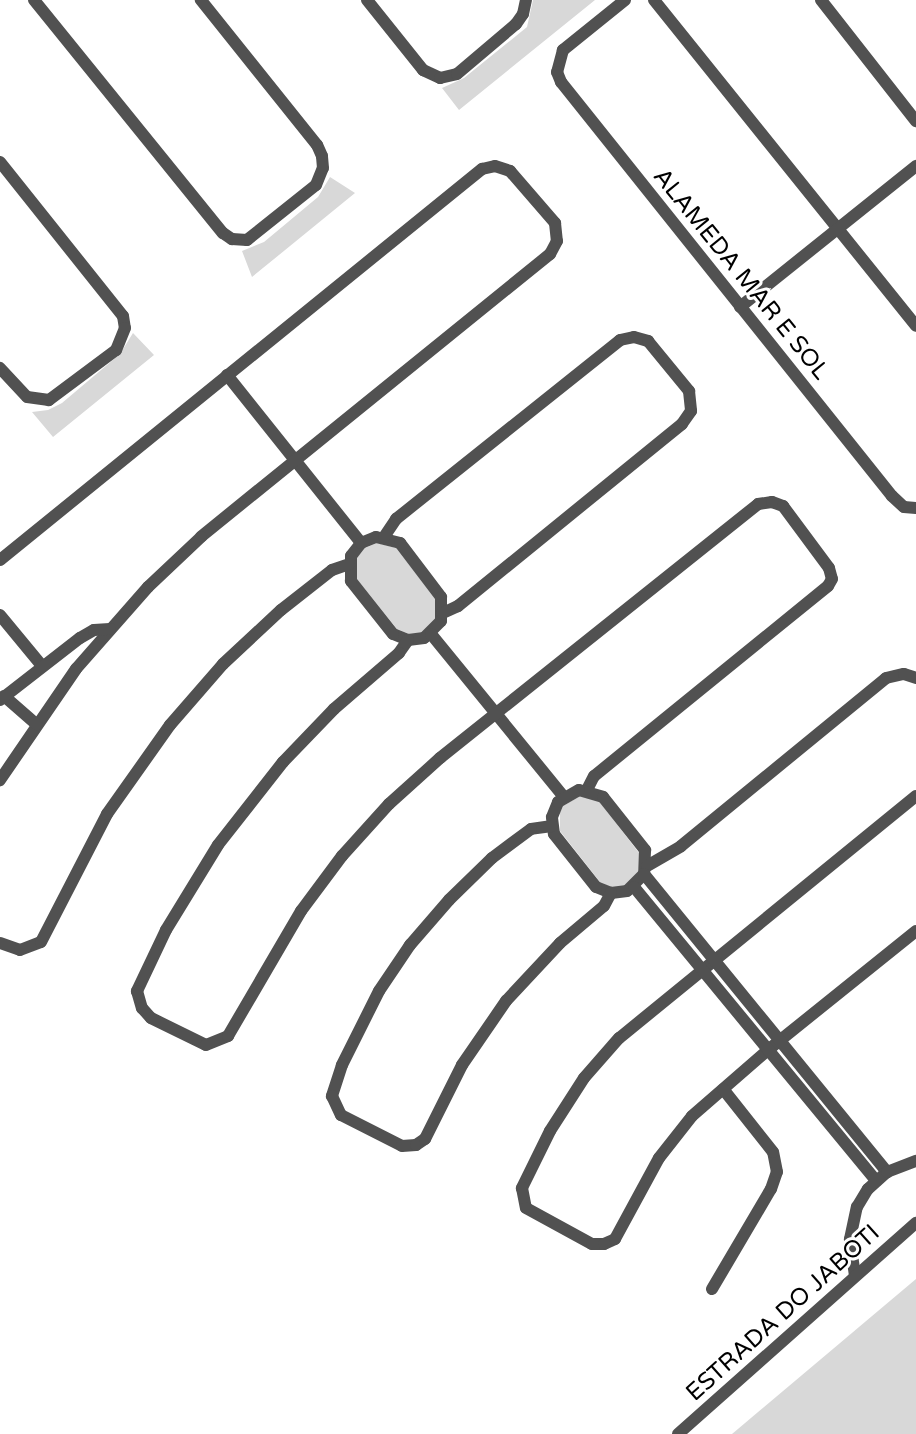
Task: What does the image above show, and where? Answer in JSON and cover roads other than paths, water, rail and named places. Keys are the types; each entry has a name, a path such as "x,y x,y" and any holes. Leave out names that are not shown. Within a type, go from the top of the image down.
{"street":[{"path":"34,0 227,236 247,240 282,215 319,180 323,168 320,150 201,0"},
{"path":"367,0 423,70 434,77 446,78 457,74 520,20 526,0"},
{"name":"ALAMEDA MAR E SOL","path":"625,0 563,50 557,72 561,82 891,496 904,507 916,508"},
{"path":"654,0 916,326"},
{"path":"821,0 916,121"},
{"path":"0,162 123,317 125,328 120,345 54,398 43,401 22,394 0,368"},
{"path":"0,560 482,169 495,166 510,171 555,223 557,241 550,254 201,537 110,629 36,724 0,780"},
{"path":"740,307 916,166"},
{"path":"384,537 396,519 620,340 634,337 648,341 689,391 691,411 682,424 458,606 443,613 431,634 408,640 393,634 380,619 351,581 349,564 361,543 384,537 400,544 438,590 443,613"},
{"path":"227,375 361,543"},
{"path":"408,640 399,653 308,735 259,789 218,845 166,930 137,991 142,1008 151,1018 206,1045 228,1036 282,939 342,856 414,780 758,504 772,502 782,506 829,568 832,579 828,586 598,773 587,790 564,797 554,809 554,834 591,882 611,894"},
{"path":"0,943 20,950 33,948 41,942 107,814 170,724 223,664 271,618 332,570 349,564"},
{"path":"0,615 42,666"},
{"path":"36,724 2,698 94,630 110,629"},
{"path":"431,634 564,797"},
{"path":"552,826 531,829 492,858 449,900 410,945 379,991 342,1065 332,1096 341,1115 401,1146 416,1145 425,1139 462,1065 506,1000 560,943 604,906 611,894 634,887 645,870 681,846 886,678 904,674 916,678"},
{"path":"587,790 603,797 641,843 645,870 712,959 887,1172"},
{"path":"916,796 638,1019 584,1078 555,1122 522,1188 523,1204 534,1215 592,1244 604,1244 615,1239 670,1143 723,1089 768,1050 916,931"},
{"path":"634,887 876,1181"},
{"path":"792,1080 802,1071"},
{"path":"712,1289 771,1189 777,1172 773,1152 723,1089"},
{"path":"844,1143 844,1135 854,1132"},
{"path":"855,1276 851,1228 862,1197 887,1172 916,1161"},
{"name":"ESTRADA DO JABOTI","path":"678,1434 916,1223"}]}
